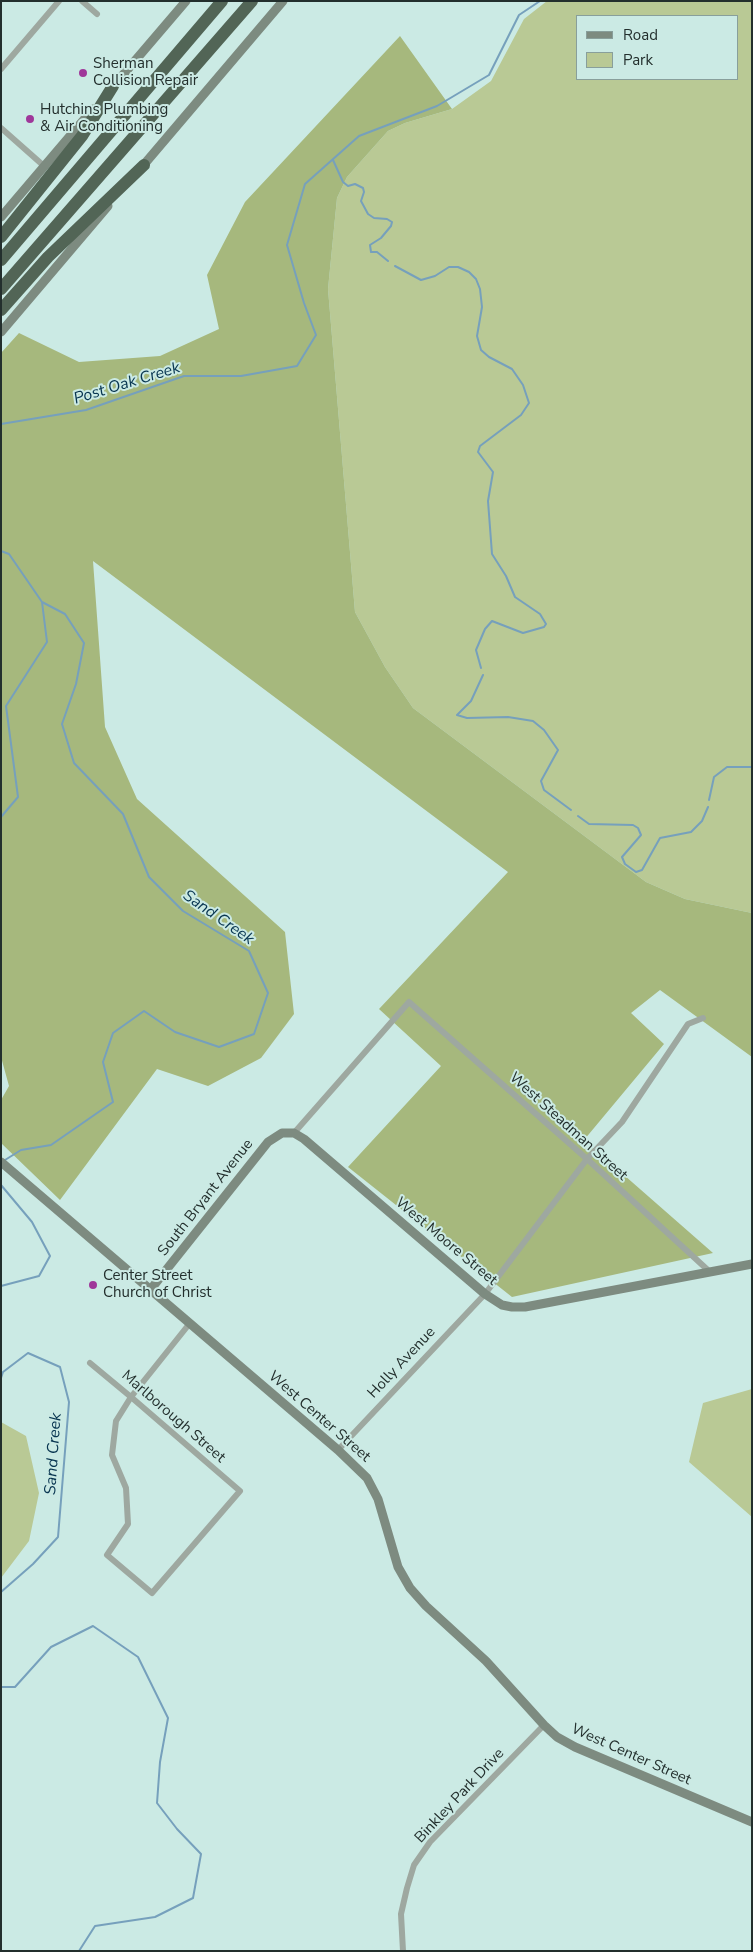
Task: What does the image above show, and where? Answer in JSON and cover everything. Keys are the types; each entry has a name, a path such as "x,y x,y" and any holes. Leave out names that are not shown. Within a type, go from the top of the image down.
{"highway":[{"path":"1,260 222,1"},
{"path":"1,289 252,1"},
{"path":"1,237 82,136 113,86"},
{"path":"1,310 48,257 144,165"}],"street":[{"path":"1,69 60,1"},
{"path":"82,1 97,14"},
{"path":"1,217 186,1"},
{"path":"1,332 283,1"},
{"path":"1,128 44,166"},
{"name":"West Steadman Street","path":"294,1133 409,1002 587,1159 710,1272"},
{"name":"Holly Avenue","path":"338,1450 485,1294 587,1159 622,1122 688,1024 703,1018"},
{"name":"South Bryant Avenue","path":"151,1289 268,1142 282,1133 294,1133"},
{"name":"West Moore Street","path":"294,1133 304,1139 485,1294 512,1308 752,1264"},
{"name":"West Center Street","path":"1,1162 338,1450 367,1478 378,1499 398,1568 410,1588 426,1606 486,1661 557,1737 575,1747 752,1822"},
{"path":"131,1397 190,1323"},
{"name":"Marlborough Street","path":"90,1363 131,1397 240,1491 152,1593 107,1556 128,1524 126,1488 112,1455 116,1421 131,1397"},
{"name":"Binkley Park Drive","path":"403,1951 401,1914 414,1865 430,1842 544,1725"}],"green space":[{"path":"547,1 752,1 752,913 685,899 646,882 413,708 385,667 355,612 328,289 337,198 347,177 388,131 405,123 452,109 491,81 524,19"},
{"path":"400,36 452,109 405,123 388,131 347,177 337,198 328,289 355,612 385,667 413,708 646,882 685,899 752,913 752,1057 660,990 631,1013 664,1044 584,1140 713,1253 512,1297 348,1167 441,1066 379,1009 508,872 93,561 105,727 137,799 285,932 294,1014 261,1058 208,1086 157,1069 60,1200 1,1143 1,1100 9,1086 1,1057 1,353 19,333 79,362 160,356 219,329 207,275 245,202"},
{"path":"752,1389 752,1517 689,1462 703,1403"},
{"path":"1,1422 26,1436 39,1493 29,1541 1,1578"}],"waterway":[{"name":"Post Oak Creek","path":"1,424 86,410 184,376 241,376 297,366 316,335 304,303 287,245 305,184 359,136 437,106 489,75 519,15 540,1"},
{"path":"333,160 343,182 348,186 355,184 363,188 364,192 361,201 368,214 374,218 387,219 392,222 381,238 370,245 371,252 377,252 388,261"},
{"path":"395,266 421,280 435,276 449,267 458,267 469,272 476,279 480,289 482,307 477,336 481,350 489,357 512,369 523,385 529,403 521,415 480,446 478,452 493,472 488,501 492,554 506,576 515,597 540,614 546,624 544,627 523,633 492,621 485,629 476,650 481,668"},
{"name":"Post Oak Creek","path":"1,551 9,554 42,602 47,642 6,706 18,797 1,817"},
{"name":"Sand Creek","path":"5,1160 21,1150 51,1145 113,1102 103,1062 113,1033 144,1011 175,1032 219,1047 254,1034 268,993 249,951 183,911 149,877 123,814 74,763 62,724 76,684 84,643 65,614 42,602"},
{"path":"483,675 471,701 457,715 467,718 508,717 533,721 544,730 558,750 541,781 544,790 571,810"},
{"path":"709,800 714,777 727,767 752,767"},
{"path":"578,816 589,824 633,825 638,828 641,835 622,857 625,864 636,872 642,870 660,838 691,832 702,821 708,807"},
{"name":"Sand Creek","path":"1,1185 32,1222 50,1256 39,1276 1,1286"},
{"name":"Sand Creek","path":"1,1378 3,1372 28,1353 60,1367 69,1402 58,1537 33,1564 1,1592"},
{"name":"Sand Creek","path":"1,1687 15,1687 51,1647 93,1626 138,1657 168,1718 160,1762 157,1803 177,1829 201,1854 193,1898 155,1917 95,1926 79,1951"}],"place":[{"name":"Sherman Collision Repair","path":"83,73"},
{"name":"Hutchins Plumbing & Air Conditioning","path":"30,119"},
{"name":"Center Street Church of Christ","path":"93,1285"}]}
